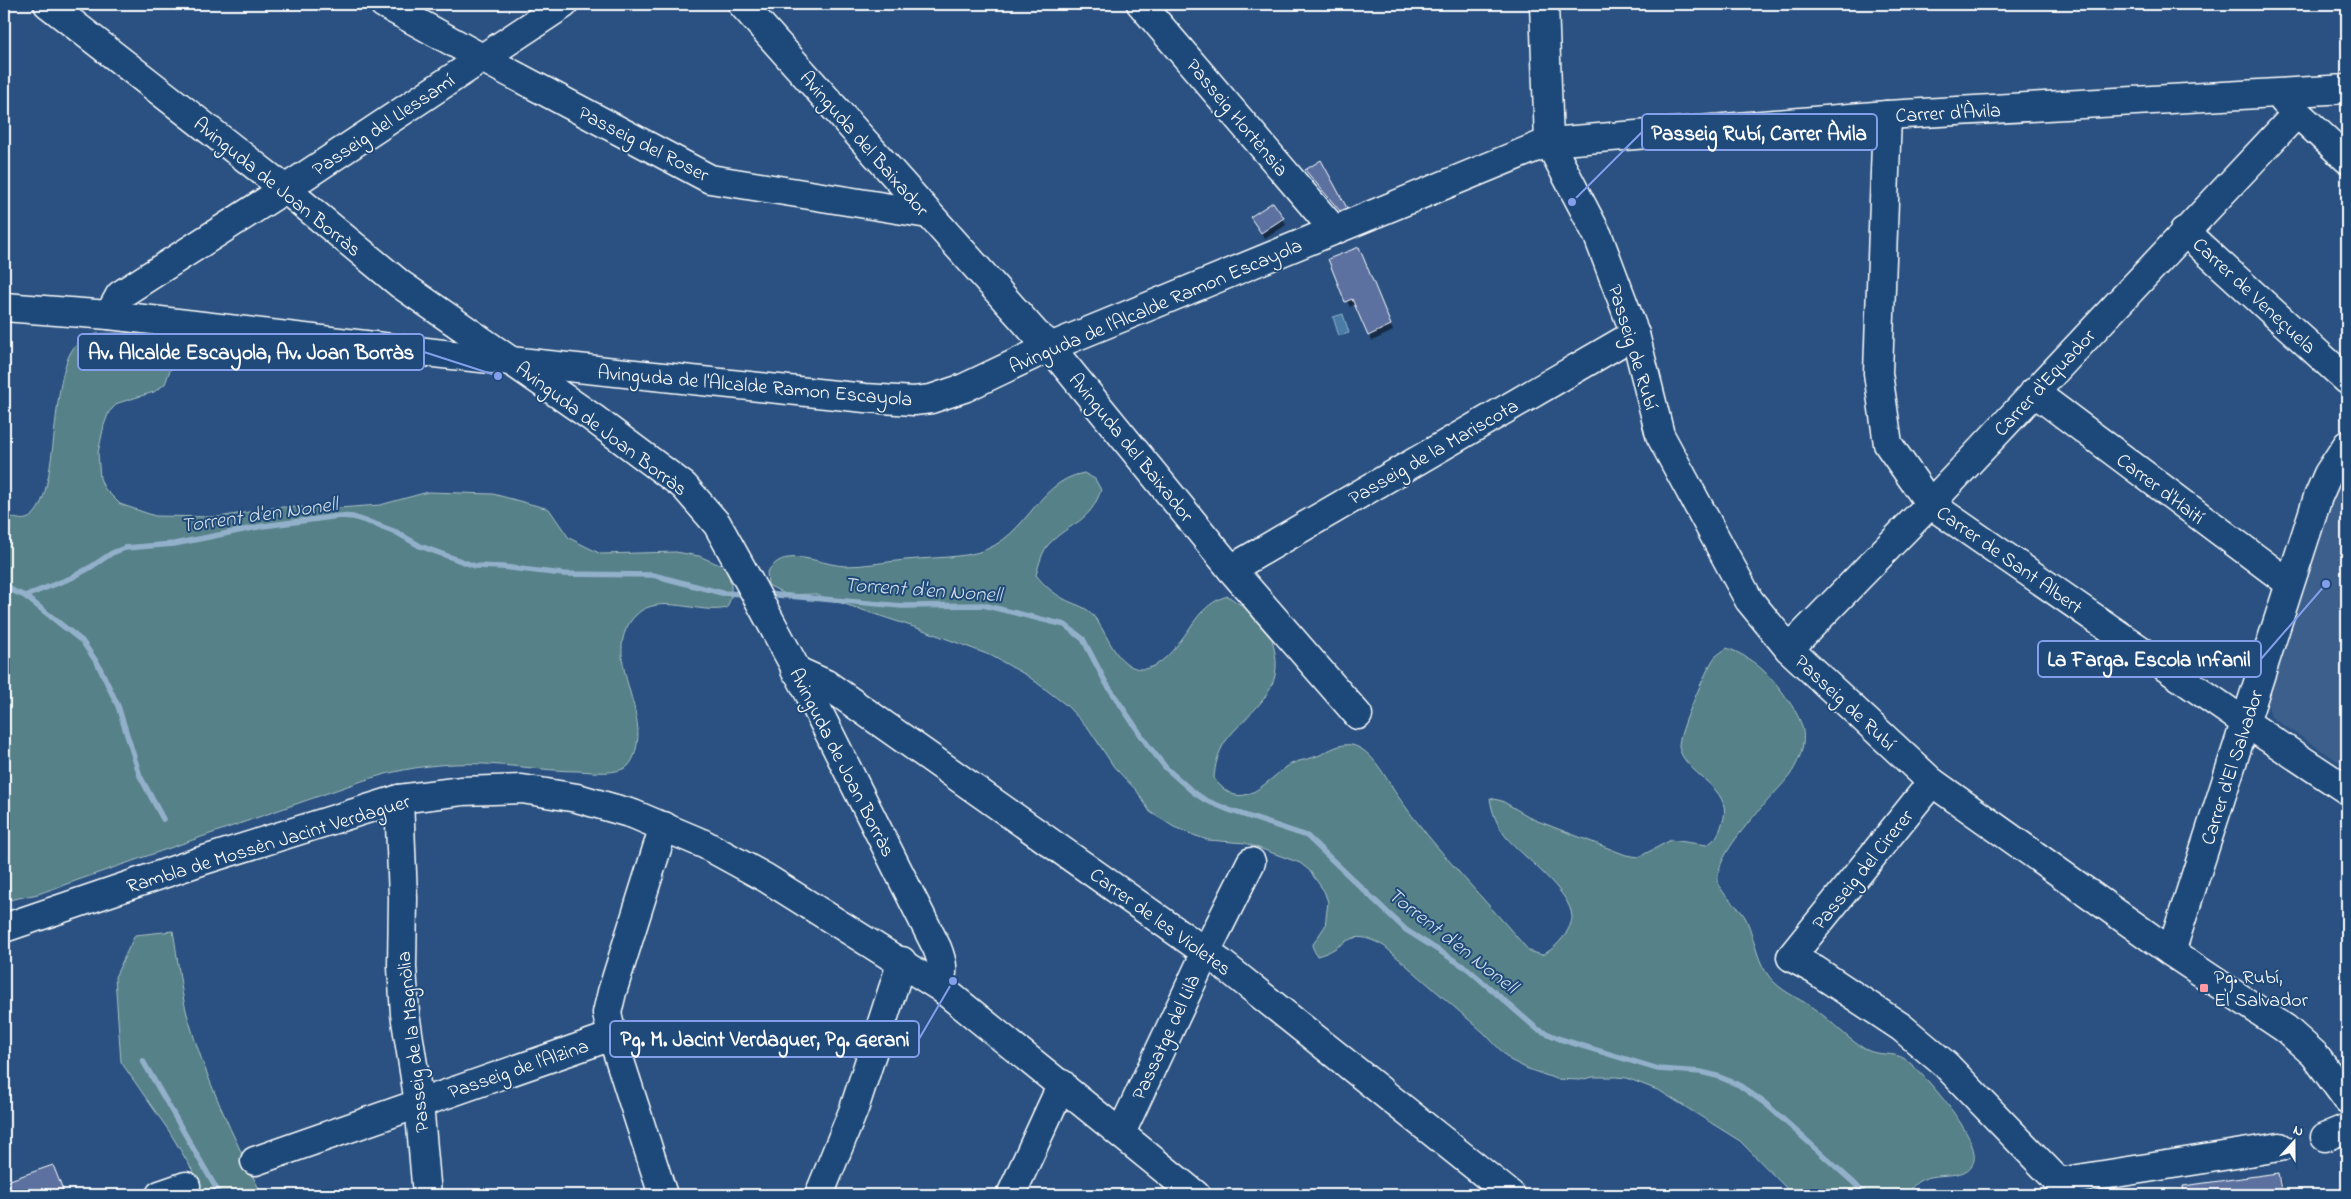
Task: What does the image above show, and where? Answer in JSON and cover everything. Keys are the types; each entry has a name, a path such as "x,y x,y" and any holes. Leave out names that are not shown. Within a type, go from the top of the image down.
{"street":[{"name":"Avinguda de Joan Borràs","path":"48,4 285,189 400,284 593,418 684,486 717,524 795,670 937,948 943,962 943,973 939,986"},
{"name":"Passeig del Roser","path":"384,4 710,180 928,214"},
{"name":"Passeig del Llessamí","path":"109,315 120,295 285,189 564,4"},
{"name":"Avinguda del Baixador","path":"742,4 973,266 1050,347 1231,569 1358,715"},
{"name":"Passeig Hortènsia","path":"1141,4 1334,230"},
{"path":"1544,4 1549,142"},
{"name":"Carrer d'Àvila","path":"1549,142 1887,115 2347,89"},
{"path":"2276,94 2347,159"},
{"name":"Carrer d'Equador","path":"1789,649 1930,504 2184,231 2297,113"},
{"name":"Carrer de Sant Albert","path":"1887,115 1878,373 1888,444 1930,504 2246,723 2347,790"},
{"name":"Avinguda de l'Alcalde Ramon Escayola","path":"4,307 109,315 443,354 914,402 936,398 964,388 1050,347 1549,142"},
{"name":"Passeig de Rubí","path":"1549,142 1598,236 1635,334 1660,435 1749,600 1789,649 1932,782 2172,952 2286,1029 2314,1054 2347,1099"},
{"name":"Carrer de Veneçuela","path":"2184,231 2347,380"},
{"path":"443,354 455,344 459,325"},
{"name":"Passeig de la Mariscota","path":"1231,569 1635,334"},
{"path":"593,418 590,406 591,391 602,371"},
{"name":"Carrer d'Haití","path":"2034,392 2289,583"},
{"name":"Carrer d'El Salvador","path":"2172,952 2318,497 2328,474 2347,445"},
{"name":"Carrer de les Violetes","path":"795,670 826,684 1206,952 1511,1195"},
{"name":"Passeig del Cirerer","path":"1932,782 1791,957 1816,970 1901,1027 1946,1064 2064,1188"},
{"name":"Rambla de Mossèn Jacint Verdaguer","path":"4,928 201,861 399,799 462,791 522,790 577,798 664,826 704,844 766,878 902,962 939,986 1062,1084 1196,1195"},
{"name":"Passeig de la Magnòlia","path":"399,799 403,898 402,967 427,1195"},
{"path":"663,1195 612,1036 608,1014 612,992 664,826"},
{"name":"Passatge del Lilà","path":"1120,1133 1251,862"},
{"path":"819,1195 854,1109 902,962"},
{"name":"Passeig de l'Alzina","path":"255,1161 612,1036"},
{"path":"1011,1195 1062,1084"},
{"path":"2064,1188 2280,1146"},
{"path":"160,1195 186,1186"}],"shaded area":[{"path":"1343,314 1349,333 1339,336 1333,317"},
{"path":"2347,465 2347,767 2271,717 2266,699 2344,469"}],"green space":[{"path":"96,334 130,334 150,339 159,343 174,359 165,384 154,392 118,403 109,412 104,425 98,453 100,478 104,488 120,504 155,516 219,517 279,507 338,508 380,505 428,492 493,494 549,509 569,538 601,554 676,552 699,556 720,565 728,572 731,585 731,597 727,608 704,609 656,605 645,608 636,615 626,630 622,646 623,662 636,715 638,732 634,756 628,766 623,769 611,772 598,772 482,764 448,764 413,768 362,781 38,894 4,901 4,514 18,519 26,519 37,510 45,491 50,467 61,383 67,361 78,343"},
{"path":"1084,473 1095,479 1101,490 1096,501 1085,516 1047,546 1036,575 1056,594 1091,613 1120,658 1137,669 1149,668 1159,663 1178,644 1203,611 1216,601 1228,596 1256,616 1270,634 1275,653 1276,668 1274,680 1261,702 1234,731 1220,750 1214,778 1224,789 1234,795 1244,795 1253,792 1291,764 1316,756 1335,747 1352,745 1360,748 1373,759 1412,816 1461,874 1529,951 1542,955 1555,946 1566,933 1572,919 1570,907 1564,896 1545,874 1506,837 1495,819 1490,798 1502,801 1535,820 1626,855 1639,857 1671,840 1707,845 1720,831 1725,813 1723,803 1719,795 1683,757 1679,747 1680,739 1694,701 1715,657 1727,648 1753,662 1774,681 1793,707 1799,718 1804,737 1798,760 1790,775 1742,830 1730,847 1718,877 1721,889 1746,919 1763,968 1774,982 1816,1010 1865,1049 1875,1053 1896,1055 1905,1059 1925,1078 1950,1108 1970,1139 1974,1153 1973,1163 1968,1170 1922,1180 1914,1185 1908,1195 1793,1195 1740,1141 1660,1091 1627,1078 1556,1079 1528,1069 1510,1060 1483,1032 1384,946 1372,940 1355,938 1317,956 1312,946 1325,926 1328,902 1324,891 1309,870 1300,863 1245,843 1208,840 1196,836 1174,827 1150,812 1137,791 1114,767 1089,729 1066,705 1028,676 992,656 926,631 814,594 787,595 768,585 767,572 779,561 788,558 795,557 852,566 966,555 987,549 1003,540 1017,527 1052,488 1067,479"},
{"path":"173,931 183,994 194,1038 220,1106 262,1195 199,1195 197,1178 169,1131 121,1062 115,977 135,935"}],"building":[{"path":"1321,160 1347,208 1340,211 1305,170"},
{"path":"1273,202 1284,218 1261,233 1250,217"},
{"path":"1359,247 1391,325 1368,336 1352,299 1345,302 1328,259"},
{"path":"53,1165 65,1195 12,1195 7,1181"},
{"path":"2278,1173 2282,1195 2184,1195 2183,1186"}],"waterway":[{"name":"Torrent d'en Nonell","path":"4,582 13,591 25,596 71,578 112,553 125,548 174,544 263,526 340,516 353,517 375,524 396,532 420,546 475,566 563,574 653,575 722,593 747,594"},
{"name":"Torrent d'en Nonell","path":"766,594 902,606 983,605 1065,625 1083,639 1106,683 1147,744 1166,768 1192,791 1205,800 1229,810 1307,836 1406,930 1468,969 1537,1029 1560,1039 1658,1069 1701,1072 1739,1085 1766,1104 1865,1195"},
{"path":"25,596 82,641 98,664 118,706 140,776 163,819"},
{"path":"143,1061 220,1195"}],"place":[{"name":"Passeig Rubí, Carrer Àvila","path":"1572,202"},
{"name":"Av. Alcalde Escayola, Av. Joan Borràs","path":"498,376"},
{"name":"La Farga. Escola Infanil","path":"2326,584"},
{"name":"Pg. M. Jacint Verdaguer, Pg. Gerani","path":"953,981"},
{"name":"Pg. Rubí, El Salvador","path":"2204,988"}]}
